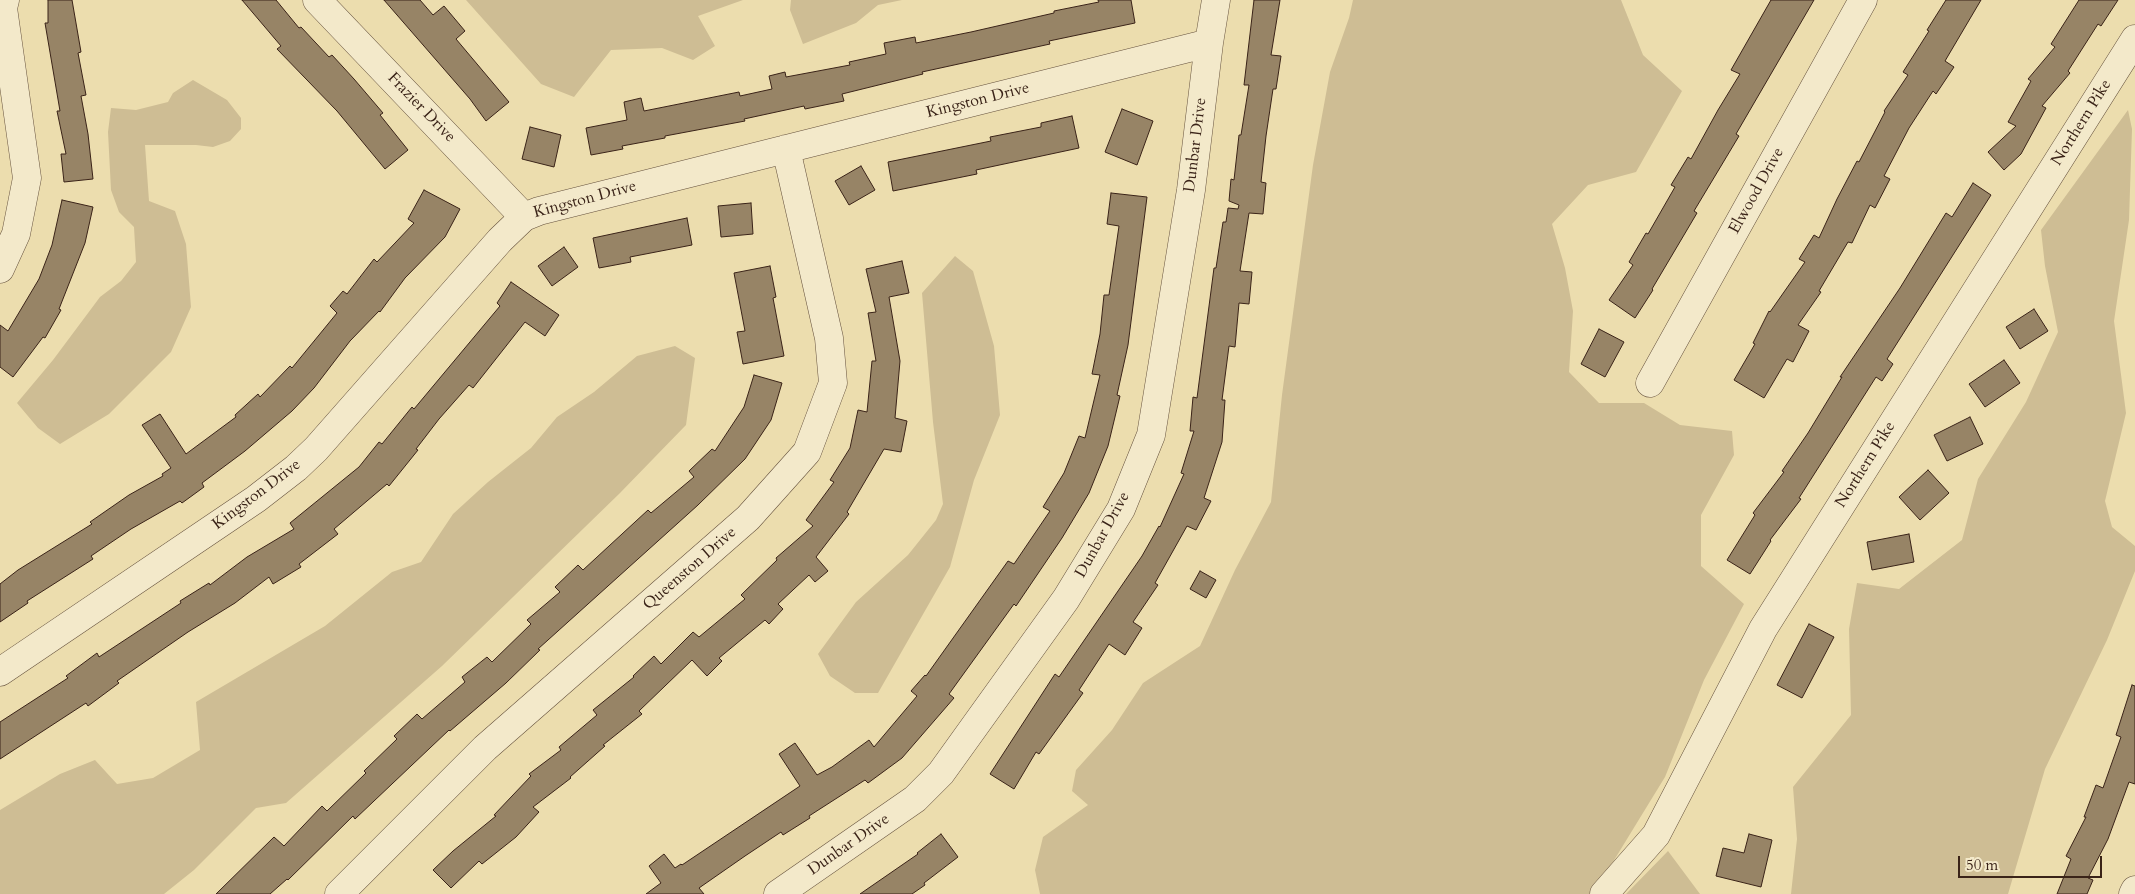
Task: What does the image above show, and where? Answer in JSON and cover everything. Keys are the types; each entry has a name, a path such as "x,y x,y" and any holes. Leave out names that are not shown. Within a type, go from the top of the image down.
{"street":[{"path":"0,269 16,234 28,178 3,8 5,0"},
{"name":"Frazier Drive","path":"317,0 524,217"},
{"name":"Dunbar Drive","path":"778,894 915,799 941,773 1066,599 1121,509 1151,435 1191,190 1216,0"},
{"name":"Elwood Drive","path":"1650,383 1863,0"},
{"name":"Northern Pike","path":"1604,894 1656,835 1763,629 2135,39"},
{"name":"Kingston Drive","path":"0,672 256,499 296,468 322,442 500,240 524,217 539,211 1209,43"},
{"name":"Queenston Drive","path":"339,894 485,748 748,518 807,452 833,383 830,338 786,149"},
{"path":"2133,894 2135,890"}],"shaded area":[{"path":"466,0 743,0 698,16 715,46 693,60 662,48 611,50 574,97 541,84"},
{"path":"791,0 902,0 878,5 856,23 803,44 790,10"},
{"path":"1353,0 1621,0 1643,55 1682,91 1636,172 1588,185 1552,224 1565,268 1573,311 1569,372 1599,403 1644,403 1680,425 1732,431 1734,455 1701,515 1701,566 1744,604 1704,680 1665,777 1597,888 1589,894 1040,894 1035,870 1043,837 1088,805 1072,791 1076,770 1112,730 1143,683 1200,646 1235,570 1271,502 1282,395 1313,165 1330,72 1349,18"},
{"path":"193,80 227,100 241,118 241,129 230,141 213,147 145,145 149,201 175,211 186,244 191,307 171,352 109,414 60,444 38,428 17,403 53,360 100,297 121,281 136,262 134,227 119,212 111,190 108,132 111,108 136,110 168,102 173,93"},
{"path":"2128,110 2132,129 2129,220 2114,321 2126,413 2105,501 2112,527 2135,546 2135,571 2107,640 2045,769 2008,894 1791,894 1797,839 1793,787 1851,715 1849,629 1857,583 1899,589 1962,540 1978,479 2026,402 2058,332 2045,266 2041,230"},
{"path":"955,256 973,271 994,346 1000,415 974,480 950,567 878,693 855,693 830,676 818,654 856,602 908,555 936,520 943,504 933,422 922,293"},
{"path":"675,346 695,358 686,425 620,493 442,666 286,803 256,808 194,870 164,894 0,894 0,810 60,774 95,760 117,784 153,778 200,750 196,702 325,626 392,572 421,562 453,514 488,482 531,448 557,417 594,392 637,356"},
{"path":"1668,851 1700,894 1626,894"}],"building":[{"path":"48,0 72,0 81,52 78,53 86,95 81,96 93,179 64,182 61,154 66,154 57,111 60,111 45,23 48,23"},
{"path":"242,0 276,0 299,28 301,27 329,57 332,55 354,79 383,113 380,115 408,150 385,169 337,111 277,49 281,46"},
{"path":"384,0 420,0 433,15 444,6 465,31 456,39 509,102 486,121 470,99"},
{"path":"1098,0 1131,0 1135,23 1049,41 1050,44 922,72 923,74 842,94 844,101 805,109 804,106 744,119 745,121 665,136 665,138 622,146 623,149 591,155 586,128 627,120 624,102 641,98 644,111 739,92 740,96 772,89 769,76 785,72 786,77 850,65 849,62 886,54 884,43 915,37 916,43 971,32 1054,13 1054,11 1099,2"},
{"path":"1254,0 1280,0 1271,55 1281,56 1276,89 1273,89 1266,136 1261,182 1266,183 1263,214 1249,213 1240,271 1252,272 1249,304 1239,303 1235,347 1229,346 1222,400 1225,400 1222,442 1204,498 1211,501 1196,530 1187,526 1155,583 1158,585 1133,622 1142,628 1125,655 1109,644 1079,690 1083,693 1039,754 1036,752 1014,789 990,774 1055,674 1059,677 1142,556 1160,527 1184,474 1181,473 1194,431 1190,431 1193,397 1197,398 1214,268 1216,268 1223,222 1226,222 1228,208 1238,209 1239,205 1229,201 1231,179 1234,180 1239,135 1241,135 1249,85 1244,85"},
{"path":"1771,0 1814,0 1736,134 1739,136 1694,211 1697,213 1635,318 1609,300 1633,265 1629,262 1646,233 1648,234 1675,187 1671,185 1688,157 1691,159 1740,74 1731,70"},
{"path":"1946,0 1981,0 1945,61 1954,67 1936,94 1933,91 1909,128 1884,176 1890,179 1875,208 1870,205 1852,243 1848,242 1819,291 1821,292 1798,325 1809,331 1793,362 1787,359 1764,398 1734,380 1755,344 1753,343 1769,311 1805,262 1799,259 1814,235 1819,238 1837,199 1857,161 1859,162 1884,111 1908,75 1903,72"},
{"path":"2079,0 2118,0 2101,26 2098,24 2068,71 2070,73 2042,106 2046,108 2021,154 2004,170 1988,152 2016,126 2008,122 2031,81 2028,79 2055,47 2051,44"},
{"path":"1122,109 1153,121 1137,165 1105,152"},
{"path":"1072,116 1079,148 976,170 977,174 893,191 888,162 991,141 990,137 1041,127 1041,123"},
{"path":"530,127 561,135 554,167 522,159"},
{"path":"861,166 875,190 849,205 835,181"},
{"path":"1973,183 1991,195 1887,359 1893,364 1882,381 1876,377 1799,498 1801,499 1770,540 1750,574 1727,560 1755,515 1753,513 1784,472 1782,471 1808,433 1842,377 1840,377 1900,288 1946,213 1952,217"},
{"path":"424,190 460,209 445,237 405,278 380,312 350,341 314,388 292,411 245,451 202,483 204,487 182,503 180,501 131,529 91,556 93,559 27,601 28,603 0,622 0,584 18,570 92,524 90,522 129,495 163,476 162,474 171,468 142,425 160,414 186,454 236,417 235,415 258,394 260,397 290,366 292,368 337,313 330,306 343,291 347,294 374,259 377,262 414,223 408,219"},
{"path":"1111,193 1147,197 1128,345 1117,395 1120,396 1108,446 1089,493 1062,538 1016,606 1014,604 949,694 954,698 902,758 868,783 865,780 809,816 810,818 783,835 781,832 745,856 699,888 704,894 646,894 661,883 649,866 664,854 675,868 682,865 800,786 779,754 795,743 817,775 832,767 869,740 874,747 917,696 911,691 926,676 1008,561 1014,564 1050,511 1043,507 1064,473 1079,436 1085,438 1100,375 1092,374 1100,334 1104,295 1109,295 1119,226 1107,224"},
{"path":"62,200 93,207 85,243 59,309 61,310 45,338 43,337 13,377 0,367 0,325 8,331 39,279 52,245"},
{"path":"751,203 753,234 721,237 718,206"},
{"path":"687,218 692,245 630,257 631,262 599,268 593,238"},
{"path":"564,247 578,267 552,286 538,266"},
{"path":"902,261 909,293 889,297 900,361 895,418 907,421 901,452 884,449 847,512 849,514 816,557 828,571 815,582 809,575 778,604 783,609 769,624 765,620 719,658 722,661 707,676 692,660 639,711 642,714 603,745 605,746 571,778 533,807 539,812 516,837 482,864 479,861 451,888 433,870 496,816 494,815 531,776 529,774 561,750 559,747 597,715 593,710 634,677 654,656 661,664 693,632 699,637 745,599 741,595 777,560 776,558 813,526 806,520 834,482 830,480 850,448 858,410 867,412 872,361 876,361 868,313 876,312 866,269"},
{"path":"770,266 776,297 773,298 784,356 743,364 737,332 745,331 734,273"},
{"path":"511,282 559,315 545,336 525,322 473,388 469,385 439,419 416,449 418,450 389,486 387,484 334,529 338,534 299,564 301,567 273,584 269,577 235,603 188,632 117,681 119,683 88,706 86,703 0,759 0,722 68,678 66,676 97,653 99,657 181,603 180,601 209,583 210,585 247,557 294,529 290,523 359,467 379,442 382,444 412,407 414,409 500,306 497,303"},
{"path":"2034,309 2048,331 2020,349 2006,327"},
{"path":"1599,329 1624,342 1605,377 1581,364"},
{"path":"2004,360 2020,383 1985,407 1969,384"},
{"path":"754,375 782,383 771,420 745,459 698,505 538,649 540,650 506,683 449,730 355,819 353,816 288,880 270,894 216,894 274,837 284,846 322,806 327,811 366,773 364,771 397,739 394,736 417,714 422,719 465,682 462,677 487,657 492,662 531,624 527,620 560,592 555,587 578,565 583,570 648,510 651,513 694,477 689,471 712,449 715,451 744,407"},
{"path":"1970,417 1983,444 1947,461 1934,435"},
{"path":"1928,470 1949,493 1920,520 1899,497"},
{"path":"1909,534 1914,562 1872,570 1867,542"},
{"path":"1200,571 1216,580 1206,598 1190,589"},
{"path":"1809,624 1834,637 1802,698 1777,685"},
{"path":"2132,685 2135,686 2135,784 2129,782 2108,839 2088,878 2093,880 2087,894 2057,894 2071,859 2066,856 2086,817 2084,817 2096,785 2103,788 2121,737 2116,735"},
{"path":"941,834 958,857 924,883 925,885 912,894 860,894 918,854"},
{"path":"1749,834 1772,840 1761,887 1716,876 1723,848 1744,853"}]}
